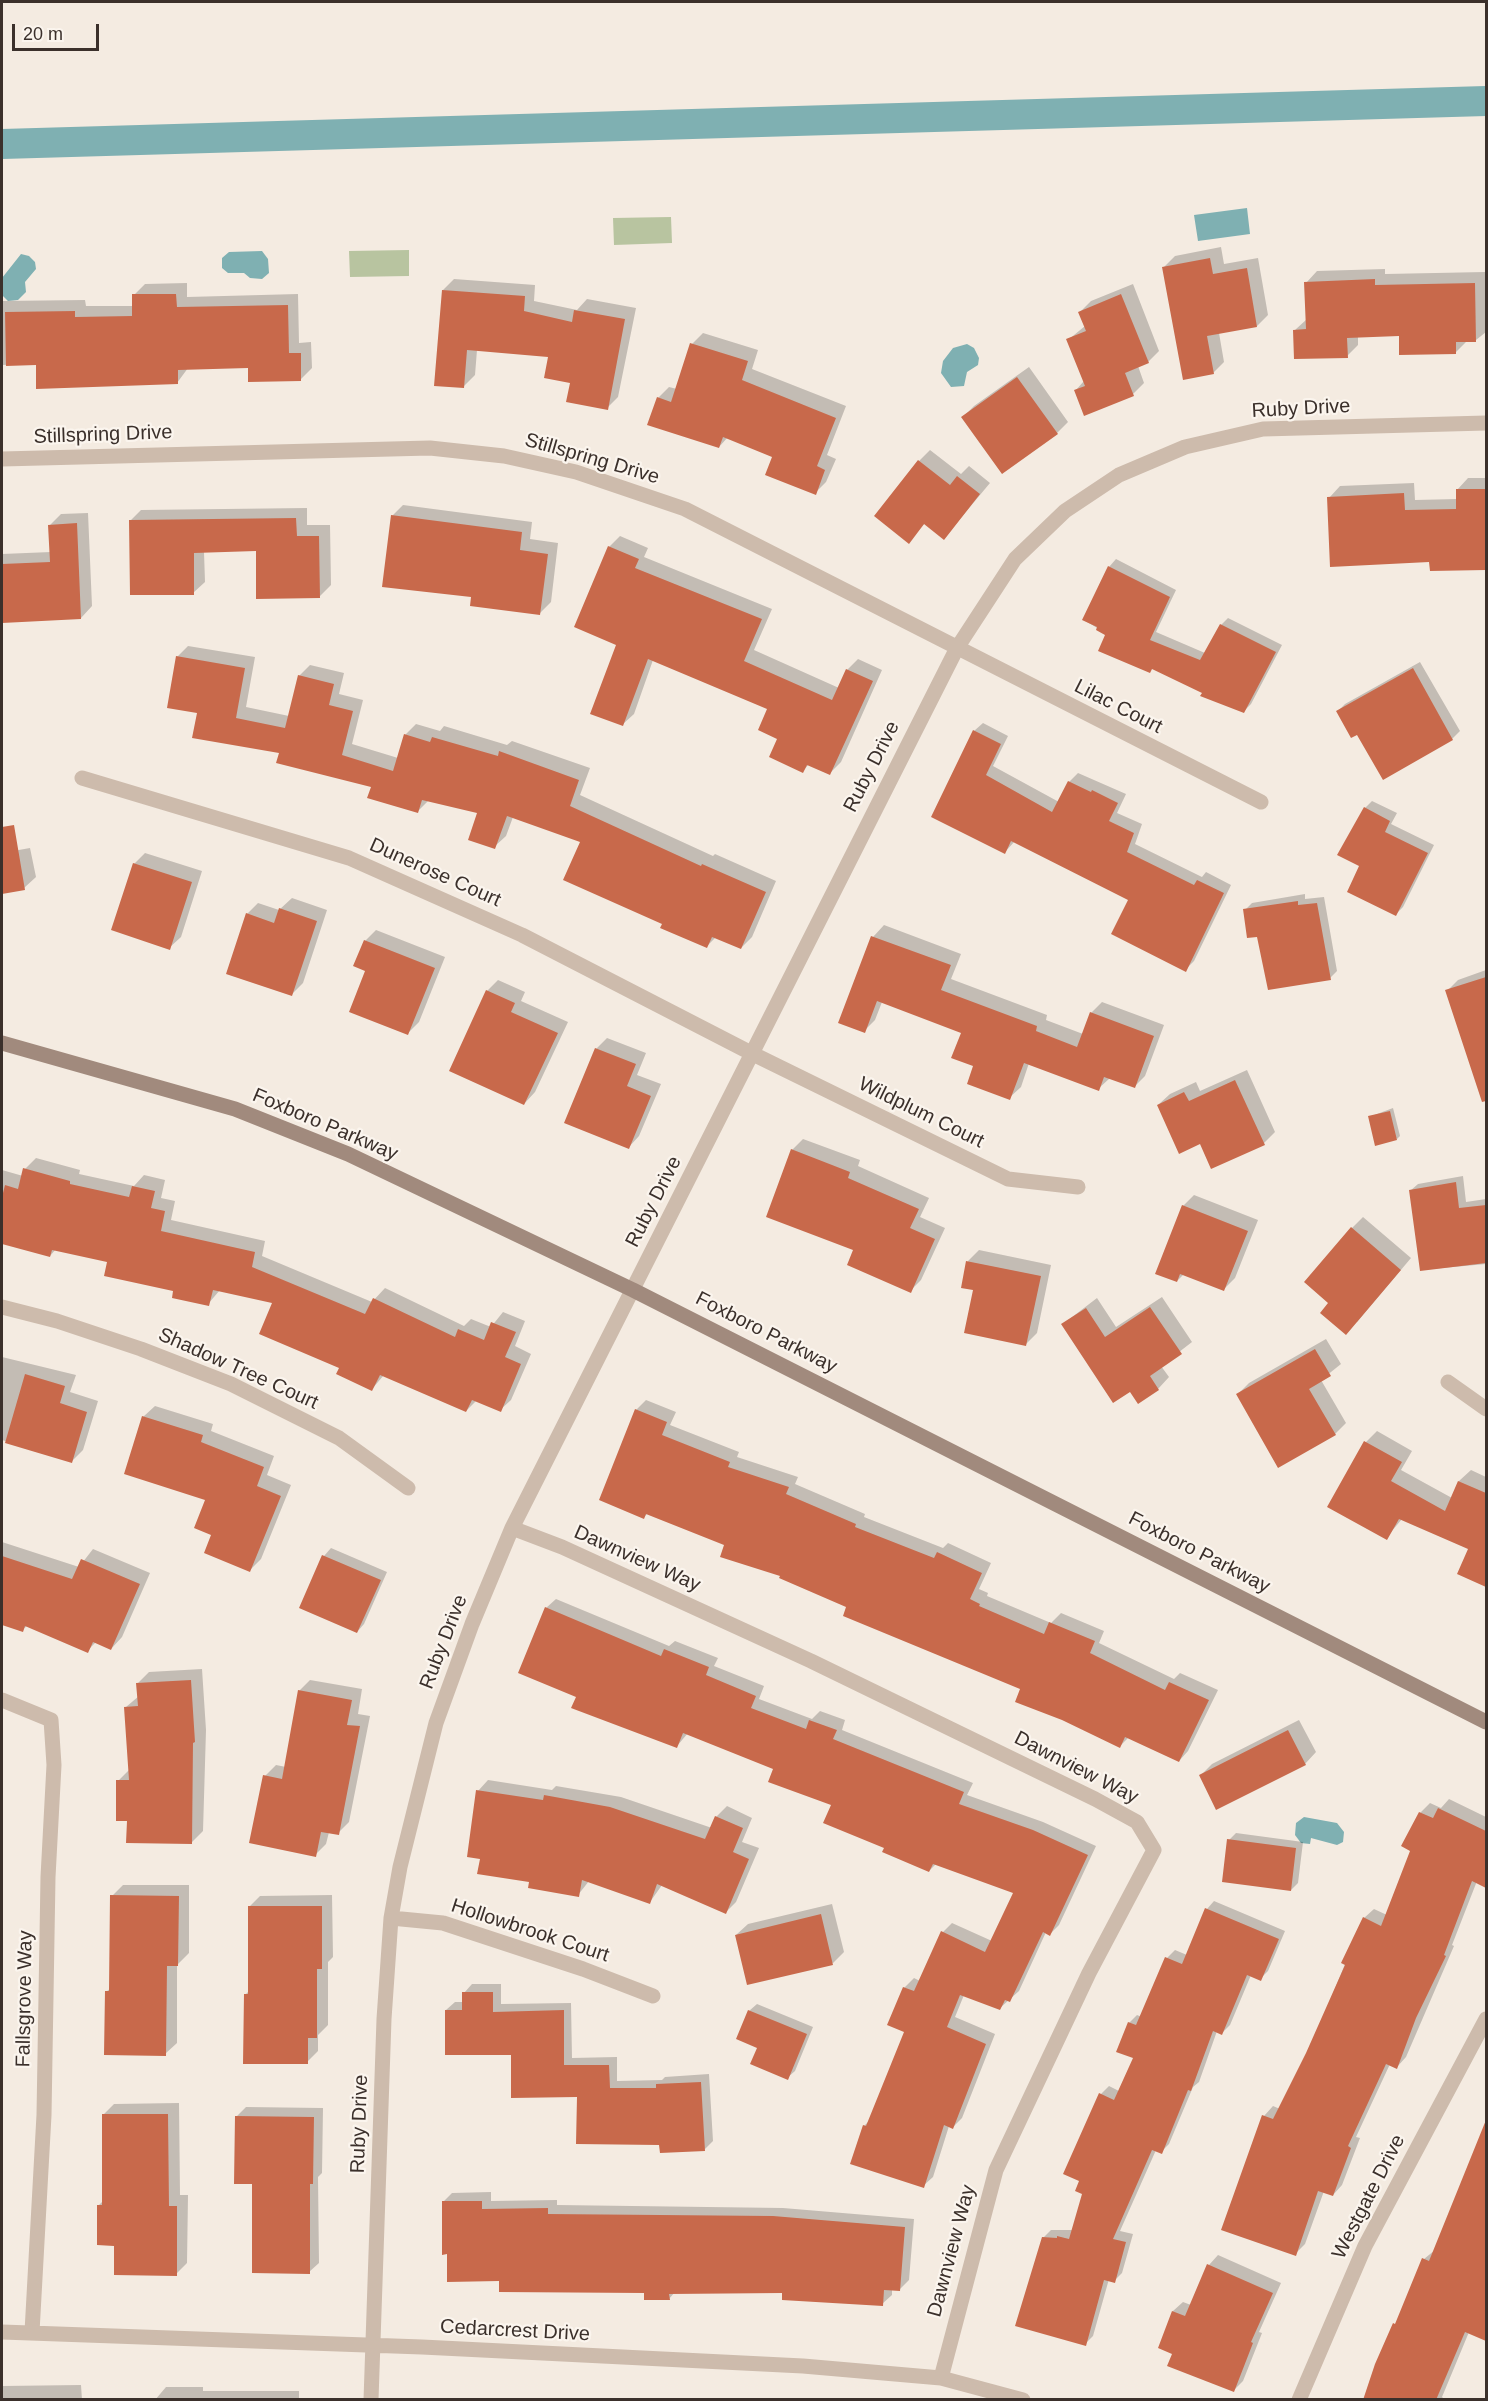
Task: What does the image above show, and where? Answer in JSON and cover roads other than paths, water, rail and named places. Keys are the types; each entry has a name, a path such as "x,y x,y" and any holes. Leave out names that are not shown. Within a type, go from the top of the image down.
{"main road":[{"name":"Foxboro Parkway","path":"2,1042 245,1113 348,1154 633,1290 1486,1722"}],"street":[{"name":"Ruby Drive","path":"370,2400 391,1918 400,1867 436,1723 472,1624 512,1528 957,648 1015,559 1065,511 1119,475 1174,451 1263,429 1486,423"},
{"name":"Stillspring Drive","path":"2,459 430,448 504,456 576,472 685,509 957,648"},
{"name":"Lilac Court","path":"957,648 1261,802"},
{"name":"Dunerose Court","path":"82,778 349,858 522,935 753,1054"},
{"name":"Wildplum Court","path":"753,1054 1008,1179 1078,1187"},
{"name":"Shadow Tree Court","path":"2,1307 57,1321 141,1349 231,1384 339,1438 408,1488"},
{"path":"1448,1382 1486,1409"},
{"name":"Dawnview Way","path":"512,1528 562,1547 811,1661 1095,1799 1137,1822 1154,1850 1089,1973 996,2170 941,2378"},
{"name":"Fallsgrove Way","path":"2,1700 51,1720 54,1765 48,1876 44,2115 32,2332"},
{"name":"Hollowbrook Court","path":"391,1918 443,1923 583,1969 652,1996"},
{"name":"Westgate Drive","path":"1299,2400 1365,2246 1486,2019"},
{"name":"Cedarcrest Drive","path":"2,2332 803,2366 941,2378 1023,2400"}],"water":[{"path":"1247,208 1250,234 1198,241 1194,215"},
{"path":"262,251 268,259 269,273 262,279 250,278 244,273 228,273 222,268 222,258 229,252"},
{"path":"21,254 29,256 35,262 36,269 25,282 26,292 18,300 8,301 2,295 2,278"},
{"path":"967,344 974,348 979,358 978,365 967,372 964,386 951,387 941,373 943,361 953,348"},
{"path":"1304,1817 1337,1823 1344,1832 1343,1842 1337,1845 1311,1838 1310,1844 1301,1843 1295,1835 1296,1823"}],"waterway":[{"path":"2,144 1486,101"}]}
